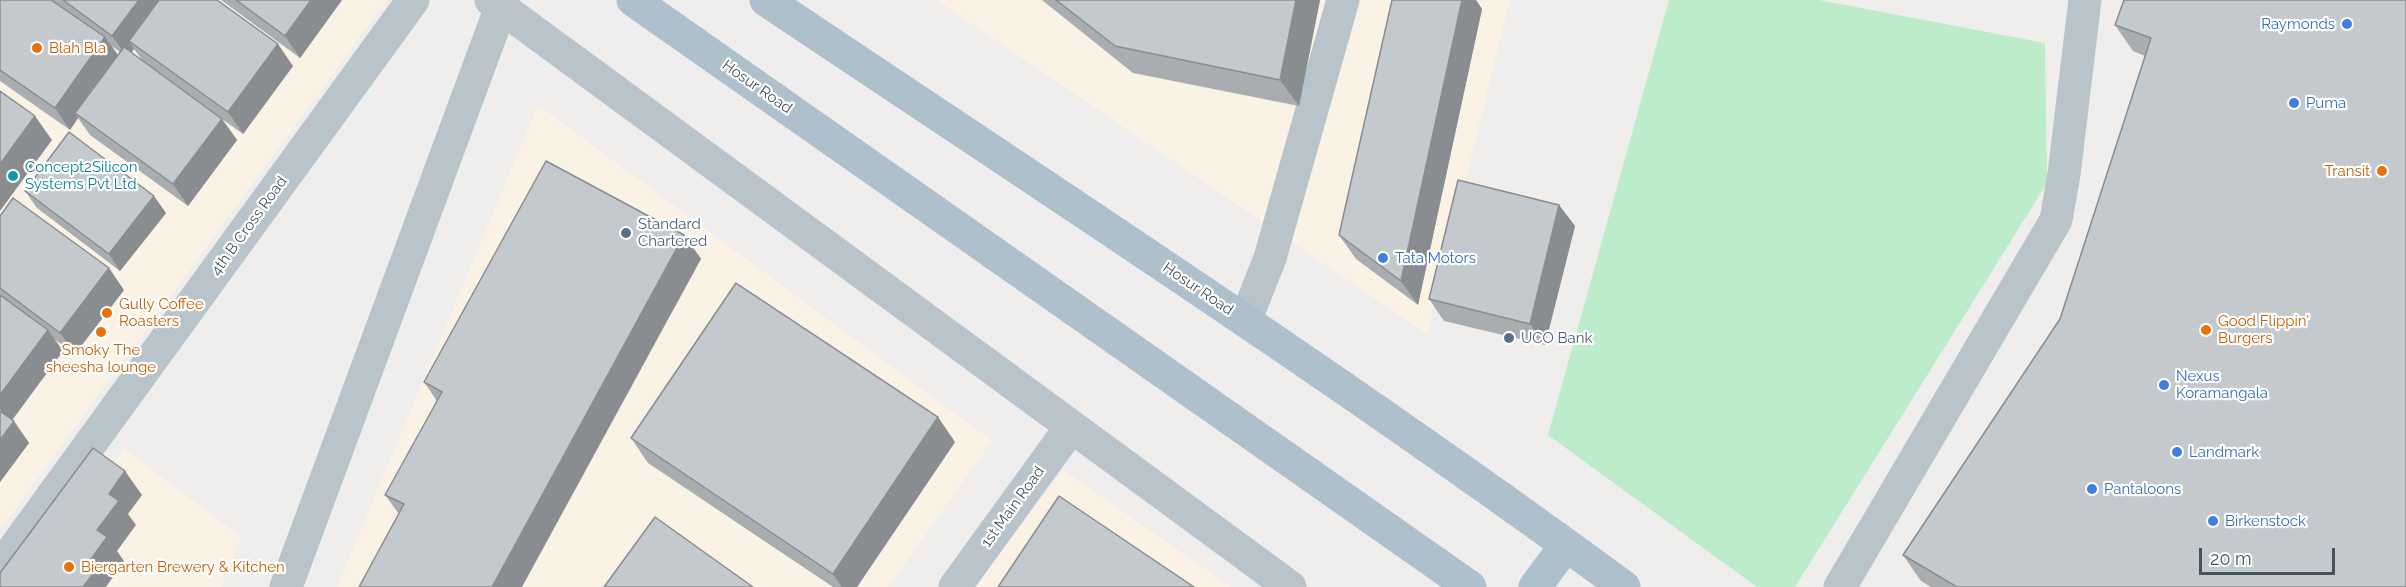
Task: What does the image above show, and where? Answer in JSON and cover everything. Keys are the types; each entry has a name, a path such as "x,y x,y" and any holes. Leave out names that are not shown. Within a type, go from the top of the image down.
{"main road":[{"name":"Hosur Road","path":"633,0 1470,587"},
{"name":"Hosur Road","path":"766,0 1245,321 1624,587"},
{"path":"1534,587 1566,545"}],"street":[{"name":"4th B Cross Road","path":"0,568 413,0"},
{"path":"1245,321 1270,258 1343,0"},
{"path":"1840,587 2056,220 2064,174 2085,0"},
{"path":"286,587 496,4 1290,587"},
{"name":"1st Main Road","path":"955,587 1071,427"}],"shaded area":[{"path":"0,0 387,0 0,530"},
{"path":"937,0 1510,0 1427,334"},
{"path":"538,105 992,441 888,587 337,587"},
{"path":"124,449 241,537 221,587 21,587"},
{"path":"1063,470 1231,587 975,587"}],"green space":[{"path":"1669,0 1819,0 2045,43 2047,183 1795,587 1757,587 1548,435"}],"building":[{"path":"0,0 51,0 105,37 55,108 0,70"},
{"path":"63,0 139,0 112,36"},
{"path":"159,0 217,0 278,44 228,112 129,41"},
{"path":"236,0 311,0 285,36"},
{"path":"1056,0 1296,0 1280,80 1115,46"},
{"path":"1392,0 1462,0 1401,281 1339,235"},
{"name":"Nexus Koramangala","path":"2124,0 2406,0 2406,587 1957,587 1903,555 2060,319 2151,38 2115,25"},
{"path":"124,47 222,119 173,184 75,113"},
{"path":"0,91 35,116 0,164"},
{"path":"69,132 154,196 109,254 25,191"},
{"path":"546,161 684,235 492,587 359,587 404,504 385,495 442,392 424,382"},
{"path":"1458,180 1559,205 1530,324 1429,299"},
{"path":"13,198 109,268 60,333 0,288 0,216"},
{"path":"736,283 938,417 833,574 631,438"},
{"path":"0,295 48,330 0,395"},
{"path":"0,411 14,421 0,440"},
{"path":"93,448 125,471 109,494 119,501 97,530 107,537 86,566 95,571 83,587 0,587 0,573"},
{"path":"1059,496 1194,587 998,587"},
{"path":"655,517 753,587 604,587"}],"place":[{"name":"Raymonds","path":"2347,24"},
{"name":"Blah Bla","path":"37,48"},
{"name":"Puma","path":"2294,103"},
{"name":"Transit","path":"2382,171"},
{"name":"Concept2Silicon Systems Pvt Ltd","path":"13,176"},
{"name":"Standard Chartered","path":"626,233"},
{"name":"Tata Motors","path":"1383,258"},
{"name":"Gully Coffee Roasters","path":"107,313"},
{"name":"Good Flippin' Burgers","path":"2206,330"},
{"name":"Smoky The sheesha lounge","path":"101,332"},
{"name":"UCO Bank","path":"1509,338"},
{"name":"Nexus Koramangala","path":"2164,385"},
{"name":"Landmark","path":"2177,452"},
{"name":"Pantaloons","path":"2092,489"},
{"name":"Birkenstock","path":"2213,521"},
{"name":"Biergarten Brewery & Kitchen","path":"69,567"}]}
